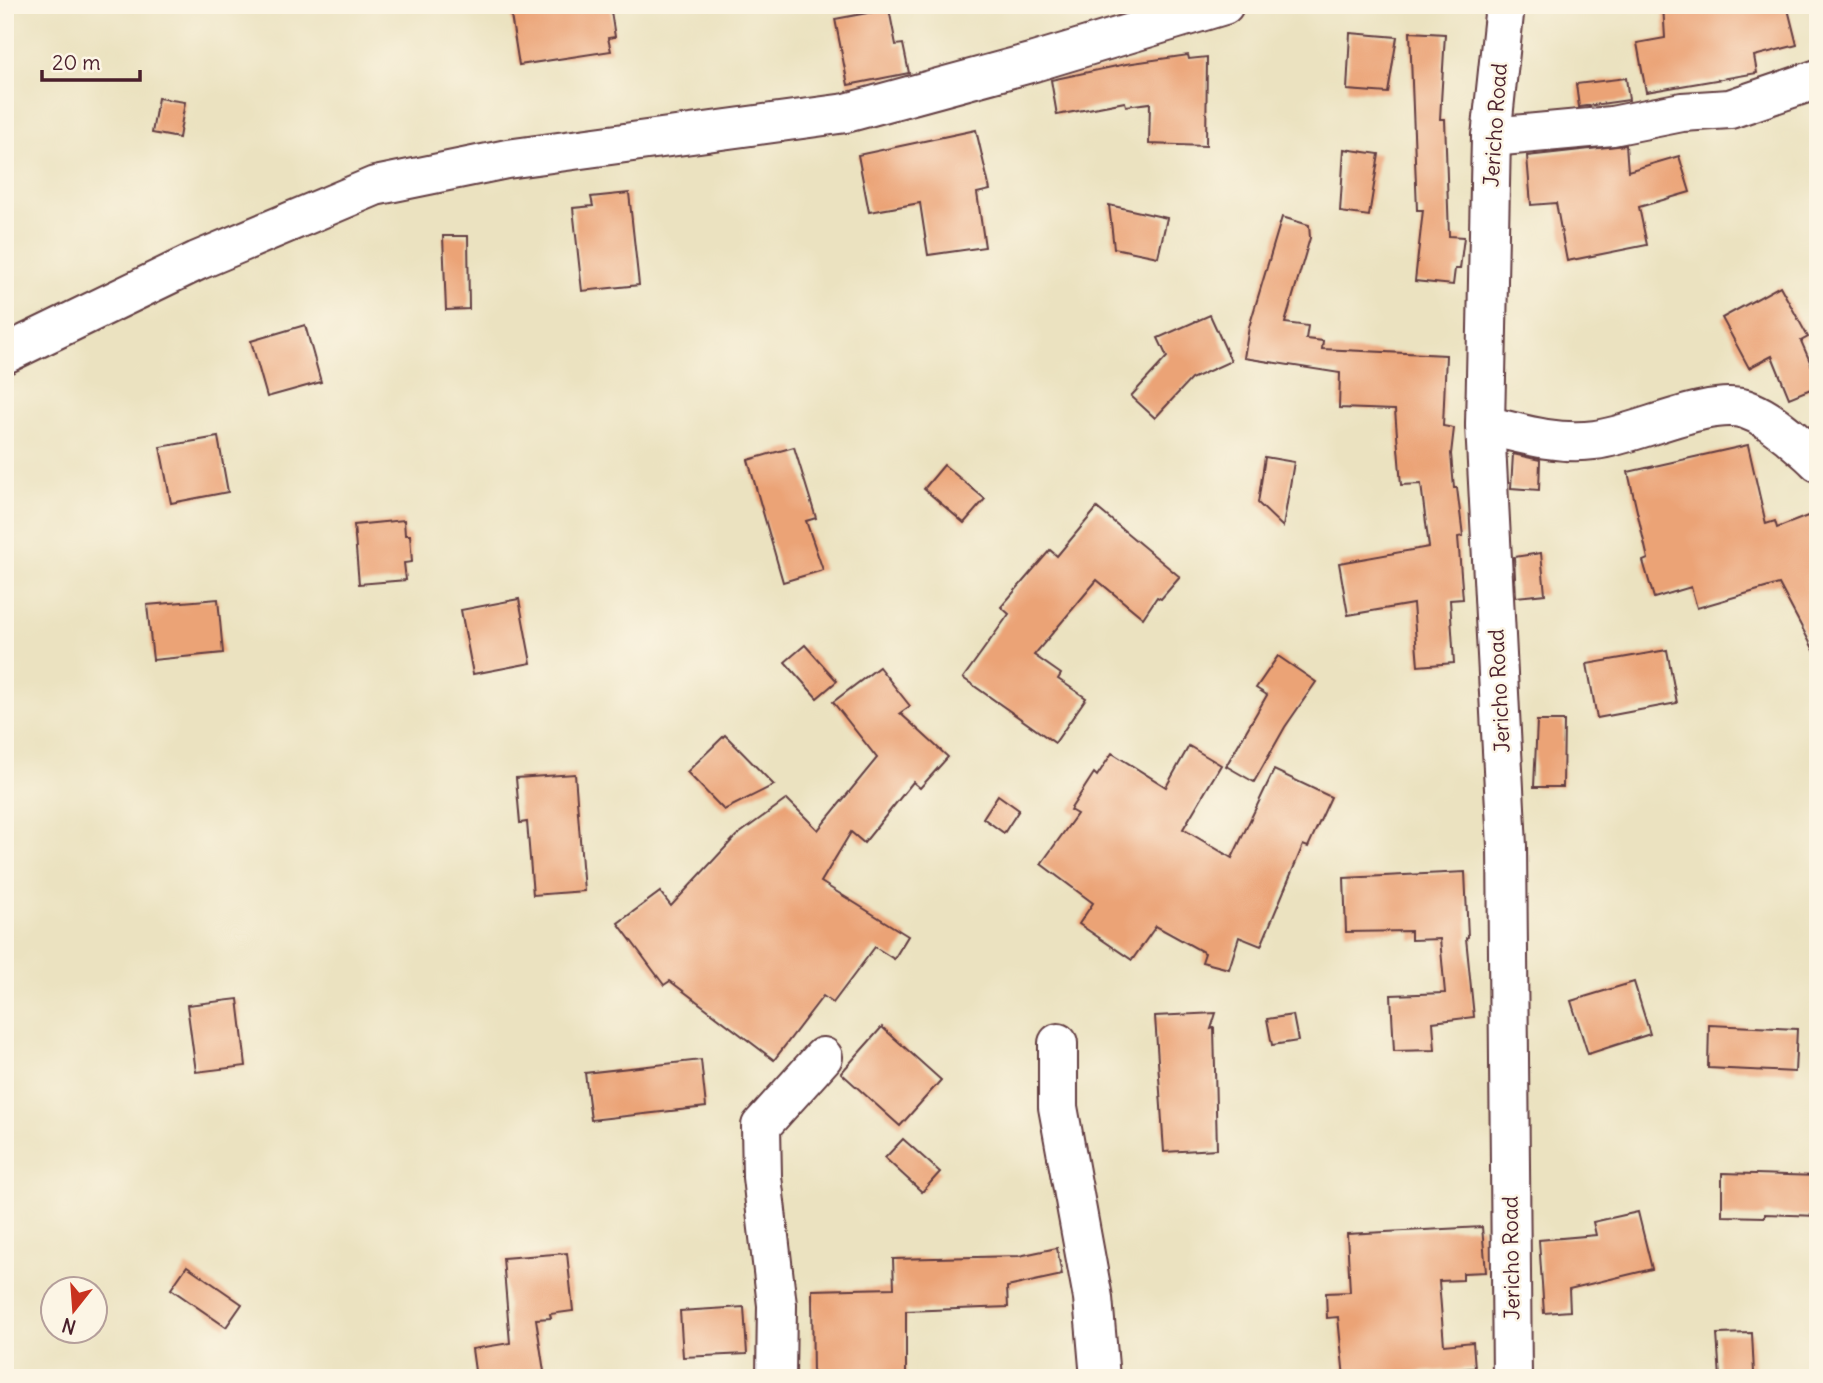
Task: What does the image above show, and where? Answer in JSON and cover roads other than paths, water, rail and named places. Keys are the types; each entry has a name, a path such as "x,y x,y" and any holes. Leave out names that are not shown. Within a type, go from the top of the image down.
{"street":[{"path":"5,354 197,261 375,186 507,159 846,113 1034,62 1224,5"},
{"name":"Jericho Road","path":"1501,7 1491,137 1485,425 1507,846 1512,1378"},
{"path":"1491,137 1612,126 1682,112 1730,109 1818,79"},
{"path":"1485,425 1537,438 1568,442 1594,441 1627,434 1712,408 1742,408 1771,421 1818,463"},
{"path":"1058,1043 1058,1107 1093,1298 1100,1378"},
{"path":"776,1378 777,1305 762,1177 761,1126 823,1057"}]}
